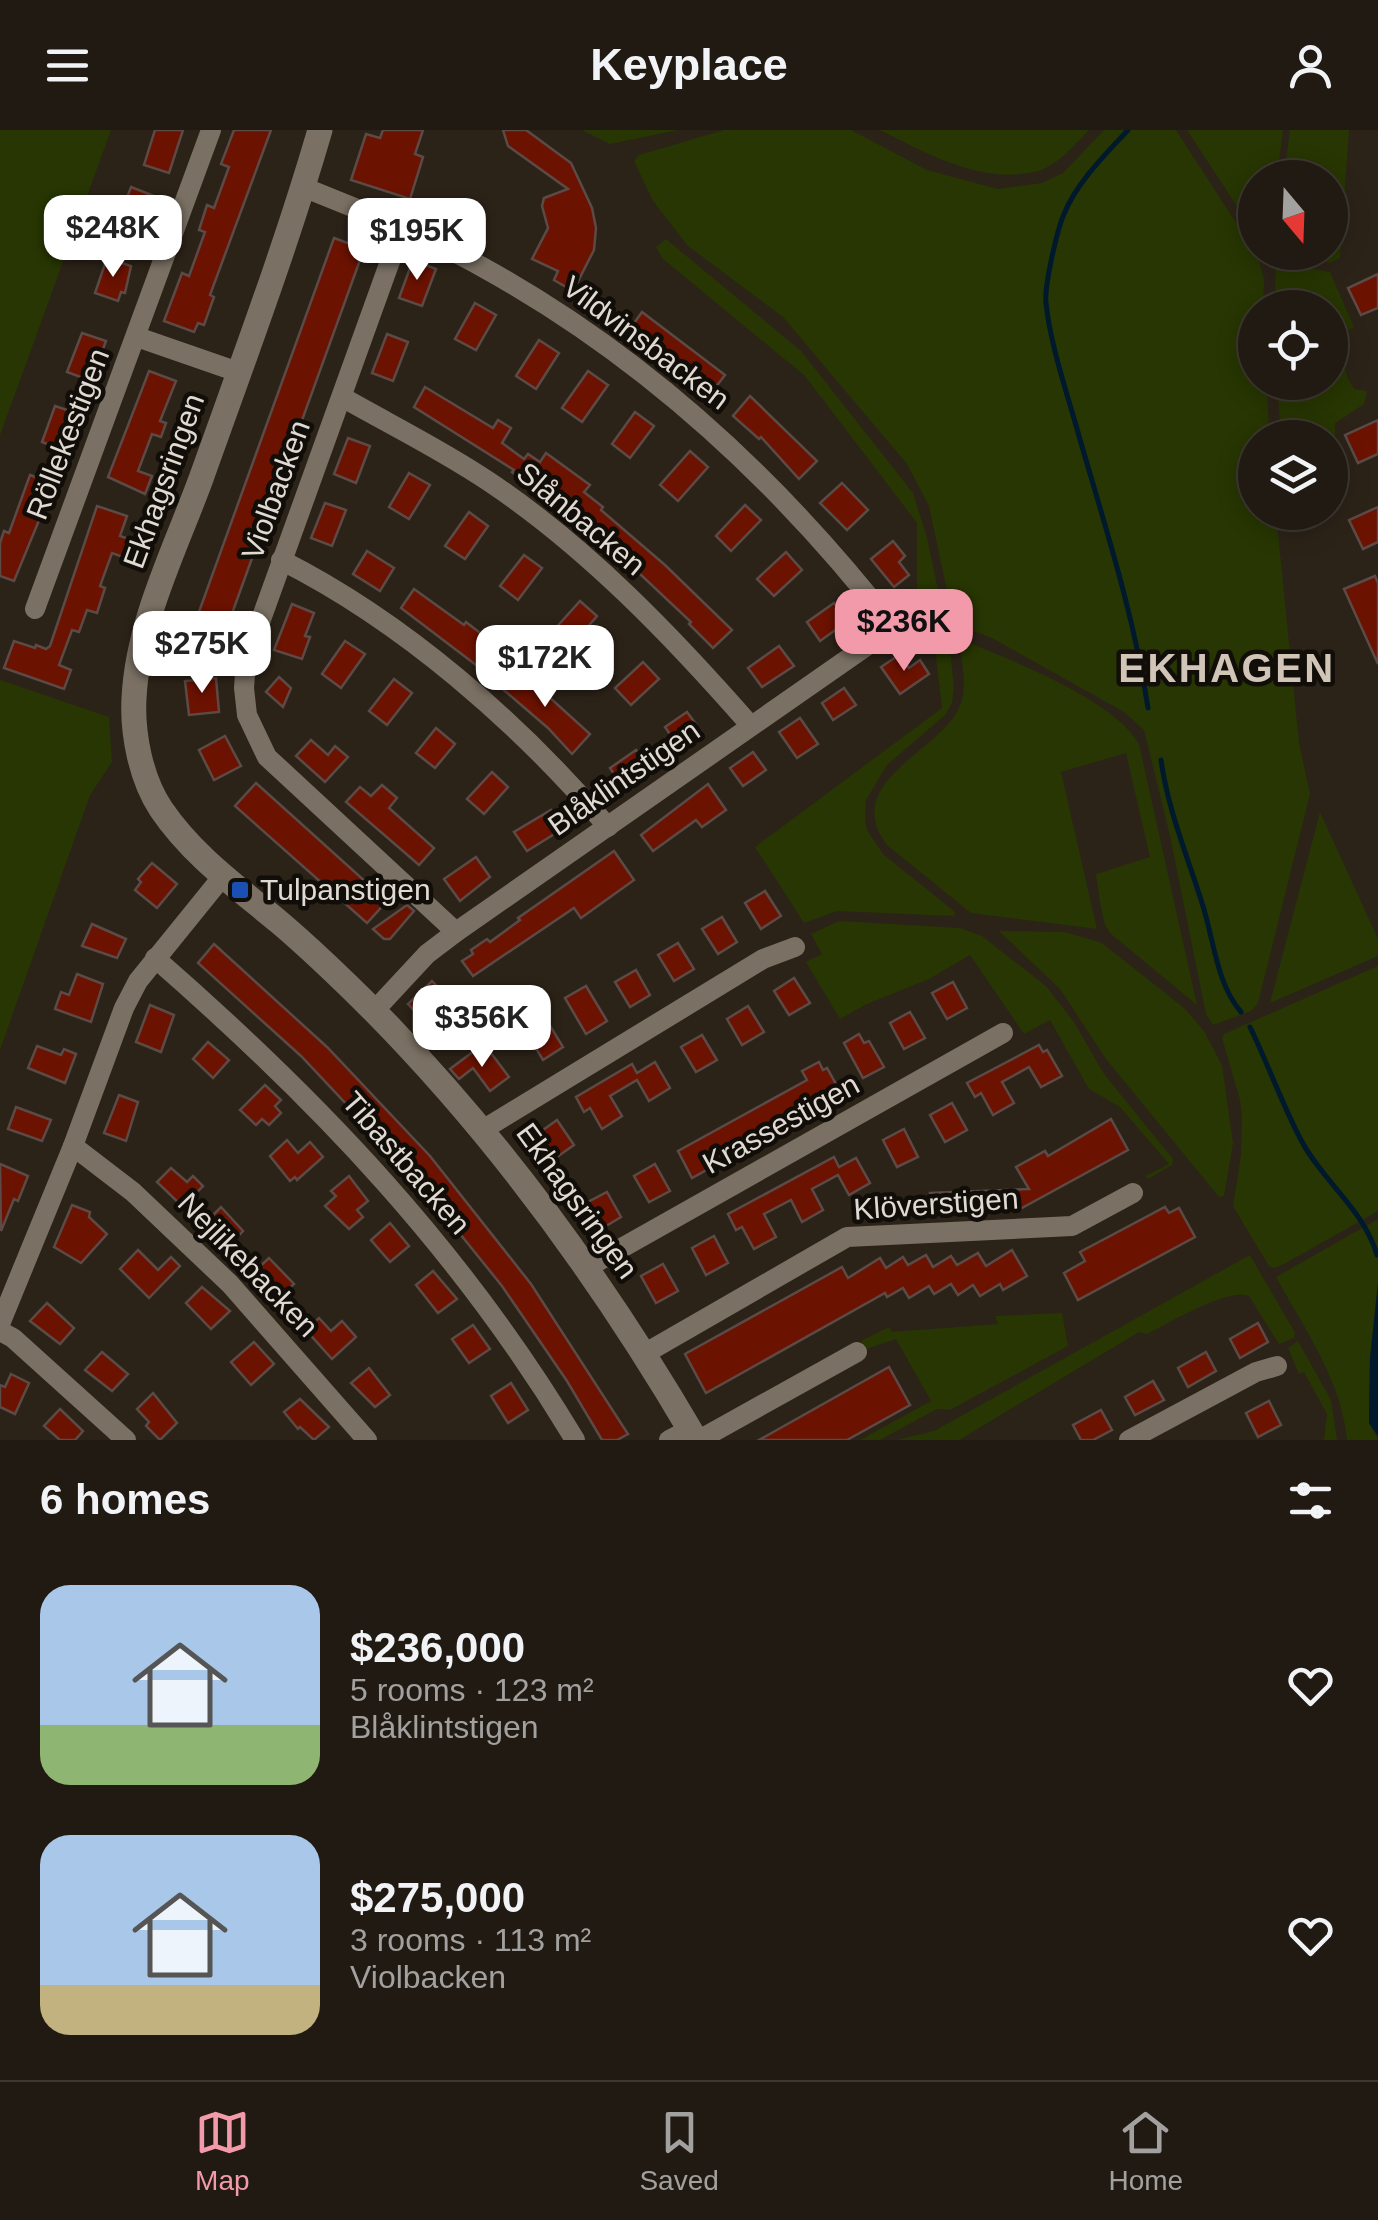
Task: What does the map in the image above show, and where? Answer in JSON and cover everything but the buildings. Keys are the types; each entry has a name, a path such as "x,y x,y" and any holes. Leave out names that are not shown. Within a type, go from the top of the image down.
{"street":[{"name":"Röllekestigen","path":"34,609 211,130"},
{"name":"Ekhagsringen","path":"320,130 150,613 134,697 135,738 159,806 188,843 374,1011 484,1129 588,1267 644,1354 688,1437"},
{"name":"Vildvinsbacken","path":"303,187 483,267 606,346 705,423 753,467 807,524 893,627"},
{"name":"Violbacken","path":"402,228 246,661 244,688 247,715 256,738 284,776 456,932"},
{"name":"Röllekestigen","path":"137,337 238,372"},
{"name":"Slånbacken","path":"342,398 489,482 601,570 693,660 751,726"},
{"path":"282,560 350,600 448,671 522,736 608,826"},
{"name":"Blåklintstigen","path":"374,1011 427,954 456,932 921,608"},
{"path":"126,1440 0,1327 124,1008 155,958 222,876"},
{"path":"484,1129 762,958 795,946"},
{"name":"Tibastbacken","path":"155,958 264,1053 400,1198 512,1341 575,1440"},
{"name":"Krassestigen","path":"588,1267 1004,1032"},
{"name":"Nejlikebacken","path":"73,1146 132,1192 230,1284 367,1440"},
{"name":"Klöverstigen","path":"644,1354 847,1238 1072,1226 1132,1193"},
{"path":"688,1437 857,1352"},
{"path":"1129,1440 1256,1372 1277,1366"}],"green space":[{"path":"0,130 111,130 0,435"},
{"path":"582,130 678,130 610,144"},
{"path":"724,130 851,130 927,170 998,189 1042,183 1063,173 1104,130 1176,130 1238,226 1238,270 1261,270 1264,280 1264,290 1238,290 1238,400 1268,400 1268,420 1238,420 1238,530 1278,530 1299,743 1310,794 1258,1003 1251,1011 1213,1025 1206,1014 1144,730 1124,712 992,638 954,624 929,506 907,464 783,317 688,246 653,201 634,161 639,155"},
{"path":"880,130 1089,130 1050,166 1014,175 954,164"},
{"path":"1187,130 1283,130 1279,160 1238,160 1238,208"},
{"path":"1290,130 1349,130 1347,160 1286,160"},
{"path":"666,239 801,351 913,493 949,641 952,703 945,715 887,765 866,800 865,820 883,854 955,912 954,916 837,911 804,923 755,847 942,708 931,614 917,596 917,523 805,376 663,259 656,247"},
{"path":"1276,270 1319,270 1330,272 1338,290 1275,290"},
{"path":"1348,379 1354,389 1367,391 1364,404 1340,420 1280,420 1278,400 1348,400"},
{"path":"958,638 1083,696 1126,727 1139,744 1197,1005 1105,925 1096,874 1150,857 1126,753 1061,772 1097,929 971,913 887,845 876,823 875,803 897,770 948,724 959,708 964,682"},
{"path":"0,680 109,717 112,762 90,795 0,1050"},
{"path":"1320,812 1378,939 1378,956 1270,1003"},
{"path":"839,921 960,928 982,936 1046,986 1074,1022 1104,1074 1173,1159 1172,1165 1148,1179 1146,1176 1169,1164 1120,1107 1089,1089 1050,1020 1024,1034 970,955 929,979 840,1019 806,962 822,954 811,934"},
{"path":"999,931 1065,932 1102,943 1184,1008 1204,1031 1222,1065 1233,1143 1224,1196 1219,1197 1106,1059 1060,989"},
{"path":"1378,966 1378,1211 1284,1264 1269,1266 1233,1206 1242,1117 1222,1038"},
{"path":"1378,1219 1369,1423 1378,1440 1347,1440 1330,1376 1276,1277"},
{"path":"1250,1255 1295,1333 1294,1338 1279,1344 1249,1296 1227,1297 1147,1334 1139,1332 959,1440 897,1440 934,1431"},
{"path":"1062,1313 1068,1346 950,1410 937,1409 880,1440 860,1440 931,1401 896,1339 866,1349 861,1341 889,1327 892,1332 998,1324 995,1316"},
{"path":"1298,1341 1331,1400 1337,1440 1324,1440 1327,1414 1304,1372 1299,1374 1288,1348"}],"water":[{"path":"1378,1283 1378,1436 1369,1423 1370,1358"}],"waterway":[{"path":"1128,130 1092,169 1070,202 1055,245 1046,303 1060,370 1127,605 1148,708"},
{"path":"1161,760 1173,815 1221,974 1241,1012"},
{"path":"1250,1027 1301,1140 1353,1209 1377,1255"}],"place":[{"name":"Tulpanstigen","path":"240,890"}],"district":[{"name":"EKHAGEN","path":"1227,668"}]}
